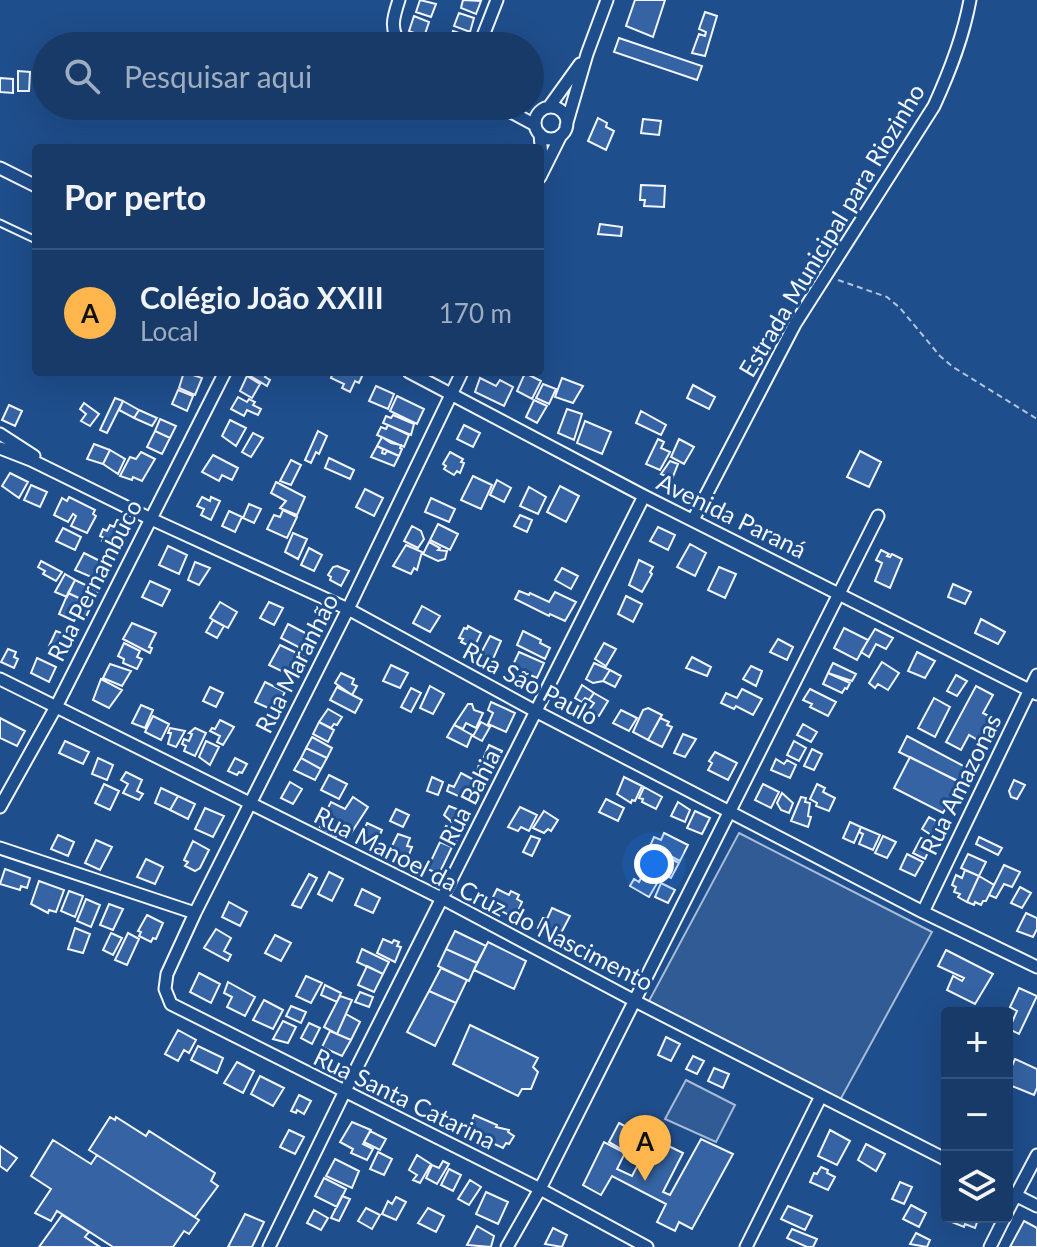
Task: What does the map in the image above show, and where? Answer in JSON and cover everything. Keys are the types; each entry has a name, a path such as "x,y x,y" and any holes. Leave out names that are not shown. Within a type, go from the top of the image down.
{"street":[{"path":"393,32 392,20 399,0"},
{"path":"484,32 497,0"},
{"path":"544,167 563,130 607,0"},
{"name":"Estrada Municipal para Riozinho","path":"693,520 795,324 934,106 951,70 965,28 970,0"},
{"path":"563,130 562,112 544,109 587,54"},
{"path":"522,120 550,138 563,130"},
{"path":"539,144 541,120"},
{"path":"0,168 32,184"},
{"name":"Rua Pernambuco","path":"0,807 57,705 223,376"},
{"name":"Avenida Paraná","path":"417,376 644,496 1033,692"},
{"name":"Rua Maranhão","path":"167,974 460,376"},
{"path":"0,434 64,476"},
{"name":"Rua São Paulo","path":"0,448 348,609 729,812 1037,967"},
{"name":"Rua Bahia","path":"269,1247 644,496"},
{"path":"507,1247 540,1189 878,516"},
{"name":"Rua Amazonas","path":"923,912 1033,692 1037,675"},
{"name":"Rua Manoel da Cruz do Nascimento","path":"0,679 443,899 941,1157"},
{"path":"0,848 195,913"},
{"name":"Rua Santa Catarina","path":"167,974 165,989 171,1004 540,1189 647,1247"},
{"path":"746,1247 821,1096"},
{"path":"1013,1190 1037,1155"},
{"path":"1013,1194 1037,1206"},
{"path":"990,1247 1002,1223"}],"lane":[{"path":"0,223 32,238"}],"path":[{"path":"827,276 887,297 953,367 1037,419"}],"shaded area":[{"path":"739,833 932,932 839,1102 649,1001"},
{"path":"686,1080 735,1105 716,1142 665,1119"}],"building":[{"path":"420,0 436,4 431,17 416,12"},
{"path":"463,0 481,1 476,14 461,8"},
{"path":"635,0 665,0 653,37 626,26"},
{"path":"705,12 717,16 705,56 692,53 699,34 705,36 706,32 699,29"},
{"path":"459,13 474,18 470,32 454,26"},
{"path":"414,16 429,22 426,32 409,31"},
{"path":"619,38 702,66 697,80 614,52"},
{"path":"18,71 30,72 29,91 18,91"},
{"path":"0,78 13,79 13,93 0,92"},
{"path":"598,118 614,131 606,150 588,141"},
{"path":"643,119 661,121 659,135 641,133"},
{"path":"641,185 665,186 664,207 644,206 645,200 640,200"},
{"path":"600,224 622,227 621,236 598,234"},
{"path":"183,376 202,378 195,395 179,388"},
{"path":"247,376 260,384 252,398 240,391"},
{"path":"250,376 266,376 270,380 267,386"},
{"path":"362,376 359,383 355,381 350,392 342,388 344,384 331,378"},
{"path":"524,376 541,381 532,399 517,391"},
{"path":"480,378 496,386 500,380 513,387 504,406 475,392"},
{"path":"562,378 583,386 573,403 555,397"},
{"path":"543,384 556,389 549,404 536,398"},
{"path":"693,385 715,397 709,409 687,398"},
{"path":"376,386 394,394 388,409 369,401"},
{"path":"178,390 193,396 187,411 172,404"},
{"path":"397,396 424,409 417,424 390,411"},
{"path":"238,397 255,402 253,405 261,409 258,415 247,410 244,416 231,409"},
{"path":"115,398 123,401 107,433 100,430"},
{"path":"534,400 547,406 537,423 526,417"},
{"path":"123,401 139,410 134,418 119,410"},
{"path":"84,403 99,414 90,426 81,421 86,414 80,409"},
{"path":"9,405 22,411 15,426 2,420"},
{"path":"567,409 582,414 574,440 558,433"},
{"path":"139,410 157,418 152,426 134,418"},
{"path":"641,411 666,425 661,435 636,423"},
{"path":"393,415 414,424 411,435 383,423 386,416 391,418"},
{"path":"160,419 176,426 170,438 155,431"},
{"path":"230,420 246,428 236,446 222,436"},
{"path":"585,421 611,432 602,454 577,443"},
{"path":"388,425 409,435 404,447 377,435 381,427 386,429"},
{"path":"464,425 480,433 473,447 457,439"},
{"path":"155,431 170,438 162,454 147,447"},
{"path":"318,431 327,436 311,463 305,460"},
{"path":"253,433 263,438 251,457 242,452"},
{"path":"382,437 401,445 399,456 377,446"},
{"path":"658,439 664,442 661,448 670,452 660,470 646,464"},
{"path":"679,439 694,447 684,464 671,457"},
{"path":"94,444 110,450 103,464 87,459"},
{"path":"377,446 383,449 382,453 387,451 399,456 394,466 371,457"},
{"path":"110,450 125,459 118,474 103,464"},
{"path":"860,451 881,462 869,487 847,477"},
{"path":"141,452 155,459 142,481 120,476 130,457 136,459"},
{"path":"450,452 463,459 461,462 464,463 460,473 457,471 454,475 444,469 446,466 443,464"},
{"path":"213,455 238,468 232,480 222,475 219,481 202,472"},
{"path":"329,458 354,470 350,479 325,468"},
{"path":"291,460 301,465 291,485 280,481"},
{"path":"670,461 678,464 672,479 661,474"},
{"path":"10,473 28,482 19,498 2,486"},
{"path":"473,476 492,485 481,509 461,500"},
{"path":"497,480 511,488 504,502 490,495"},
{"path":"276,482 305,497 297,515 280,508 286,501 271,493"},
{"path":"31,485 47,492 40,507 24,500"},
{"path":"560,486 579,496 566,522 547,512"},
{"path":"529,487 546,497 538,514 520,506"},
{"path":"365,489 383,498 374,516 356,507"},
{"path":"69,497 95,510 93,514 96,516 87,533 71,526 76,516 73,514 68,522 54,515 62,498 67,501"},
{"path":"202,497 220,501 211,520 201,515 204,509 197,506"},
{"path":"431,498 455,509 449,522 425,512"},
{"path":"249,504 261,509 254,523 243,518"},
{"path":"283,510 297,517 287,538 267,529 274,515 280,517"},
{"path":"229,511 242,517 235,532 222,526"},
{"path":"520,515 532,520 527,532 514,526"},
{"path":"117,520 128,525 124,532 128,534 119,550 102,541 104,538 100,536 103,529 107,531 110,525 114,527"},
{"path":"438,524 458,534 450,550 430,540"},
{"path":"412,526 421,531 424,539 418,548 404,541"},
{"path":"658,527 675,535 668,550 650,541"},
{"path":"63,528 81,537 75,550 56,541"},
{"path":"293,533 307,539 298,559 285,552"},
{"path":"429,542 440,548 438,550 447,551 445,559 438,561 423,554"},
{"path":"690,544 706,553 695,576 677,567"},
{"path":"406,545 422,552 417,570 414,568 411,574 393,566"},
{"path":"168,546 187,555 179,574 159,565"},
{"path":"309,548 322,555 314,571 301,565"},
{"path":"881,550 889,554 887,556 892,554 902,559 890,588 875,581 882,563 876,560"},
{"path":"84,553 104,563 96,579 75,570"},
{"path":"639,560 653,567 642,592 629,585"},
{"path":"41,561 62,572 56,581 43,574 45,571 38,567"},
{"path":"195,562 210,568 199,585 188,580"},
{"path":"337,566 349,571 341,586 330,580 328,575"},
{"path":"719,567 736,574 725,598 708,590"},
{"path":"562,568 578,576 571,589 555,580"},
{"path":"65,574 75,580 67,597 55,592"},
{"path":"75,580 98,591 92,604 68,593"},
{"path":"150,581 170,590 162,606 142,597"},
{"path":"953,584 971,592 965,604 948,597"},
{"path":"519,591 549,602 555,592 576,602 565,621 515,599"},
{"path":"68,593 92,604 86,617 79,613 74,621 59,614"},
{"path":"626,596 642,604 633,622 618,614"},
{"path":"220,602 237,612 228,628 210,618"},
{"path":"269,602 283,608 274,625 260,618"},
{"path":"422,606 440,616 430,632 413,623"},
{"path":"981,619 1005,632 998,644 975,633"},
{"path":"213,620 224,626 217,638 206,632"},
{"path":"132,623 156,633 149,647 152,648 150,653 123,639"},
{"path":"288,624 311,636 304,650 281,638"},
{"path":"468,626 481,633 474,648 459,638"},
{"path":"844,628 868,640 857,660 834,648"},
{"path":"875,629 893,638 886,649 876,644 869,657 861,652"},
{"path":"56,631 72,637 64,653 49,646"},
{"path":"523,631 550,648 545,659 517,645"},
{"path":"490,636 501,641 493,659 481,653"},
{"path":"778,639 793,647 787,660 770,652"},
{"path":"124,643 140,651 137,657 142,659 137,669 123,663 124,659 118,656"},
{"path":"604,643 616,649 606,666 595,659"},
{"path":"280,645 305,657 294,677 269,665"},
{"path":"8,649 16,652 14,657 18,659 14,668 1,662"},
{"path":"519,652 544,663 537,678 512,667"},
{"path":"917,652 935,661 925,678 908,671"},
{"path":"692,657 711,667 707,676 686,668"},
{"path":"37,658 56,667 49,682 31,673"},
{"path":"882,662 899,673 888,690 878,684 875,688 869,683"},
{"path":"594,663 610,670 603,681 593,683 586,679"},
{"path":"833,663 856,674 852,681 828,673"},
{"path":"110,664 131,671 122,686 103,678"},
{"path":"391,665 408,673 400,688 383,681"},
{"path":"751,666 762,671 756,686 743,679"},
{"path":"610,670 621,676 615,687 603,681"},
{"path":"341,673 354,679 352,684 357,686 352,695 335,683"},
{"path":"828,673 850,683 847,689 842,693 823,684"},
{"path":"956,675 967,681 957,696 947,691"},
{"path":"101,679 122,690 109,708 93,700"},
{"path":"265,682 285,692 275,711 255,702"},
{"path":"582,685 594,693 589,700 585,698 582,702 575,698"},
{"path":"430,686 444,694 433,714 420,708"},
{"path":"976,686 993,695 983,713 998,721 986,745 969,735 961,750 946,742"},
{"path":"210,687 223,693 216,707 203,701"},
{"path":"337,687 362,700 355,713 330,700"},
{"path":"411,688 421,693 411,712 401,707"},
{"path":"742,689 762,699 753,715 736,706 734,709 721,703 726,693 737,698"},
{"path":"810,689 836,702 828,716 803,700"},
{"path":"594,693 608,701 599,716 589,710 594,703 589,700"},
{"path":"934,698 950,707 935,737 918,728"},
{"path":"491,702 515,713 506,732 488,724 493,713 488,710"},
{"path":"468,704 483,713 476,728 466,723 463,729 454,725"},
{"path":"141,705 153,710 145,728 132,723"},
{"path":"648,708 662,715 648,740 633,732 643,710"},
{"path":"328,709 342,717 331,728 319,722"},
{"path":"621,710 637,718 629,731 613,723"},
{"path":"153,716 169,724 161,740 145,732"},
{"path":"0,718 25,731 17,746 0,738"},
{"path":"660,718 672,727 662,747 648,740"},
{"path":"220,720 234,727 223,745 217,742 220,736 210,731"},
{"path":"319,722 334,730 328,742 313,734"},
{"path":"481,722 490,727 482,741 473,736"},
{"path":"803,724 817,732 811,742 797,735"},
{"path":"454,725 472,735 467,747 447,737"},
{"path":"170,728 185,731 176,747 168,744"},
{"path":"195,728 206,733 195,756 184,751 186,746 182,744 184,739 189,741 192,734 189,733"},
{"path":"683,734 696,739 685,757 674,753"},
{"path":"907,736 971,770 964,784 899,752"},
{"path":"312,737 332,748 327,758 306,748"},
{"path":"65,741 89,752 83,764 59,753"},
{"path":"206,741 219,747 210,765 199,757"},
{"path":"794,741 806,748 799,761 787,755"},
{"path":"489,745 502,751 495,765 483,759"},
{"path":"306,748 327,758 321,769 301,758"},
{"path":"812,749 822,754 814,770 804,766"},
{"path":"715,752 737,763 728,780 708,770"},
{"path":"910,757 959,782 953,795 960,797 956,804 950,801 943,813 894,788"},
{"path":"98,758 113,765 107,780 92,774"},
{"path":"235,758 247,764 237,775 228,771"},
{"path":"301,758 321,769 315,780 294,770"},
{"path":"776,759 784,764 787,760 796,765 790,778 771,770"},
{"path":"480,760 494,768 487,782 476,776"},
{"path":"126,772 142,780 137,791 143,794 139,800 123,793 128,784 121,780"},
{"path":"461,773 476,781 467,800 447,791 449,785 454,787"},
{"path":"329,775 347,784 339,799 321,790"},
{"path":"432,777 443,782 438,795 427,791"},
{"path":"624,777 642,786 631,803 617,794"},
{"path":"1014,780 1025,785 1017,799 1011,797 1009,791"},
{"path":"290,782 302,789 293,804 281,798"},
{"path":"104,784 119,791 110,810 95,803"},
{"path":"763,784 779,792 771,808 755,800"},
{"path":"817,784 825,788 823,792 835,798 829,811 816,806 817,803 810,799"},
{"path":"644,787 662,797 656,809 639,798"},
{"path":"161,788 178,796 170,810 155,803"},
{"path":"782,793 793,803 789,813 781,810 777,803"},
{"path":"178,796 195,804 188,819 170,810"},
{"path":"353,797 368,807 348,838 338,832 336,836 320,827 331,802 345,809"},
{"path":"801,797 810,803 808,827 791,821"},
{"path":"606,799 624,808 618,821 599,812"},
{"path":"678,802 690,810 685,822 671,816"},
{"path":"449,806 469,814 462,830 450,826 452,822 444,815"},
{"path":"520,807 537,815 529,831 521,827 518,831 508,827"},
{"path":"205,808 224,816 213,837 195,829"},
{"path":"396,809 409,815 403,827 390,821"},
{"path":"544,811 558,820 551,831 548,829 544,833 533,828"},
{"path":"695,811 710,818 702,834 687,828"},
{"path":"929,817 943,825 936,838 922,829"},
{"path":"850,822 861,827 854,843 843,838"},
{"path":"367,823 382,830 376,844 361,837"},
{"path":"446,826 460,833 454,845 440,839"},
{"path":"861,827 880,835 873,850 859,844 863,834 859,832"},
{"path":"664,833 688,845 680,861 650,846 654,837 661,840"},
{"path":"398,834 410,838 407,846 412,847 408,857 390,850"},
{"path":"58,835 74,842 68,856 51,849"},
{"path":"531,836 540,839 532,856 523,852"},
{"path":"883,836 896,842 887,858 875,853"},
{"path":"979,837 1002,848 998,855 976,844"},
{"path":"921,838 932,843 925,859 913,853"},
{"path":"96,840 112,847 100,870 85,863"},
{"path":"193,841 209,850 200,868 195,871 185,866 188,862 184,860"},
{"path":"440,842 452,847 439,874 425,868"},
{"path":"655,851 679,863 671,878 647,866"},
{"path":"907,854 923,862 915,876 900,869"},
{"path":"968,854 986,862 979,876 961,868"},
{"path":"146,859 163,867 155,884 137,877"},
{"path":"1004,865 1020,872 1012,887 1004,884 996,898 989,895"},
{"path":"5,869 30,878 27,888 21,886 20,890 0,884"},
{"path":"965,870 979,876 967,902 958,897 960,894 954,892 956,887 952,885 956,875 962,878"},
{"path":"329,872 343,879 332,901 318,894"},
{"path":"644,872 659,880 649,897 630,886 634,879 639,882"},
{"path":"309,874 317,878 301,908 292,905"},
{"path":"979,876 994,885 986,901 981,905 975,902 974,905 967,902"},
{"path":"39,881 64,890 56,912 49,910 48,913 31,904"},
{"path":"661,883 675,890 668,903 655,897"},
{"path":"1020,887 1031,893 1022,908 1011,903"},
{"path":"362,889 380,898 373,913 355,905"},
{"path":"497,889 509,895 511,891 519,895 517,899 522,902 515,918 489,905"},
{"path":"69,891 83,896 75,917 61,911"},
{"path":"86,899 100,905 91,927 77,921"},
{"path":"229,902 247,912 240,926 222,917"},
{"path":"109,904 123,909 113,930 100,925"},
{"path":"552,908 570,916 559,937 538,928"},
{"path":"1026,913 1037,918 1033,937 1017,931"},
{"path":"147,915 163,923 156,939 153,938 151,942 139,936 141,932 138,931"},
{"path":"75,928 90,934 83,953 68,949"},
{"path":"216,929 231,938 224,951 231,955 228,961 204,948"},
{"path":"455,931 486,946 477,963 446,949"},
{"path":"111,933 122,938 113,955 103,950"},
{"path":"128,933 139,939 127,965 115,960"},
{"path":"275,935 291,943 281,961 265,953"},
{"path":"383,939 399,942 397,946 401,947 395,962 377,953"},
{"path":"488,942 526,961 514,989 474,970"},
{"path":"362,949 389,962 383,974 357,962"},
{"path":"446,949 477,963 469,981 438,966"},
{"path":"946,950 993,974 975,1004 947,990 953,976 962,981 964,978 938,966"},
{"path":"367,966 383,974 374,992 358,985"},
{"path":"441,968 467,980 456,1003 429,991"},
{"path":"199,973 220,984 211,1003 190,992"},
{"path":"306,976 322,983 311,1003 296,996"},
{"path":"228,982 255,997 245,1016 227,1007 232,997 224,993"},
{"path":"325,985 341,993 337,1002 321,995"},
{"path":"1019,988 1037,996 1019,1034 1013,1031 1017,1011 1010,1007"},
{"path":"429,991 456,1003 435,1046 407,1032"},
{"path":"360,992 373,997 369,1007 355,1002"},
{"path":"340,996 352,1000 337,1034 324,1027"},
{"path":"264,1000 283,1010 273,1029 253,1020"},
{"path":"291,1006 306,1012 301,1023 286,1016"},
{"path":"346,1014 360,1022 351,1040 337,1034"},
{"path":"283,1021 296,1027 288,1043 273,1039"},
{"path":"309,1023 320,1028 312,1044 301,1038"},
{"path":"470,1025 538,1058 533,1067 538,1072 531,1089 522,1089 518,1096 453,1064"},
{"path":"178,1030 196,1040 189,1053 184,1050 178,1061 165,1054"},
{"path":"330,1031 351,1040 342,1056 322,1047"},
{"path":"666,1037 680,1044 671,1061 658,1055"},
{"path":"198,1046 223,1058 217,1073 191,1060"},
{"path":"693,1056 704,1061 697,1074 686,1069"},
{"path":"1015,1059 1037,1069 1034,1095 1013,1086"},
{"path":"237,1062 254,1071 243,1093 224,1083"},
{"path":"714,1068 729,1074 723,1088 708,1081"},
{"path":"260,1076 284,1088 273,1106 251,1094"},
{"path":"299,1095 311,1101 304,1114 291,1111"},
{"path":"474,1115 509,1130 514,1136 509,1144 506,1143 503,1148 468,1132"},
{"path":"110,1117 115,1120 116,1117 146,1136 149,1131 215,1173 211,1181 218,1186 195,1217 89,1150"},
{"path":"352,1122 371,1130 363,1144 373,1149 367,1160 351,1153 353,1149 340,1142"},
{"path":"619,1123 636,1132 625,1151 609,1142"},
{"path":"289,1130 304,1137 295,1154 280,1147"},
{"path":"830,1130 850,1141 837,1165 818,1156"},
{"path":"370,1131 386,1139 380,1150 364,1142"},
{"path":"652,1138 683,1153 663,1192 670,1195 701,1139 733,1154 692,1229 679,1222 675,1231 657,1222 666,1204 612,1176 601,1195 583,1185 604,1142 625,1153 617,1169 632,1176"},
{"path":"53,1140 91,1164 97,1155 199,1220 189,1234 184,1231 173,1247 113,1247 57,1211 51,1221 35,1213 51,1189 31,1176"},
{"path":"866,1144 885,1154 876,1171 858,1160"},
{"path":"0,1146 17,1158 7,1171 0,1166"},
{"path":"378,1152 392,1159 384,1175 370,1169"},
{"path":"417,1155 431,1164 420,1183 413,1180 417,1175 409,1170"},
{"path":"335,1159 359,1171 352,1188 326,1176"},
{"path":"443,1161 449,1164 437,1184 426,1178 432,1165 439,1168"},
{"path":"821,1167 835,1177 828,1190 810,1182"},
{"path":"449,1169 461,1175 453,1191 441,1185"},
{"path":"324,1178 346,1189 337,1207 315,1196"},
{"path":"470,1180 481,1187 469,1205 458,1199"},
{"path":"900,1182 912,1187 904,1204 892,1199"},
{"path":"486,1192 508,1202 498,1224 476,1214"},
{"path":"342,1196 350,1199 339,1221 331,1218"},
{"path":"396,1197 406,1202 396,1220 382,1214 388,1201 392,1204"},
{"path":"911,1205 926,1213 919,1227 903,1219"},
{"path":"788,1206 812,1216 805,1230 781,1219"},
{"path":"366,1208 380,1215 372,1229 358,1221"},
{"path":"428,1208 444,1216 436,1232 418,1223"},
{"path":"314,1210 328,1218 321,1230 307,1223"},
{"path":"245,1214 264,1222 252,1247 228,1247"},
{"path":"62,1215 89,1232 85,1237 100,1247 39,1247"},
{"path":"1024,1221 1037,1228 1037,1247 1010,1247"},
{"path":"954,1223 977,1223 975,1228 965,1224 964,1227"},
{"path":"477,1226 494,1236 491,1247 467,1245"},
{"path":"553,1228 567,1235 562,1247 545,1244"},
{"path":"792,1229 817,1239 813,1247 787,1238"},
{"path":"916,1233 930,1240 927,1247 910,1244"}],"place":[{"name":"Colégio João XXIII","path":"645,1181"}]}
